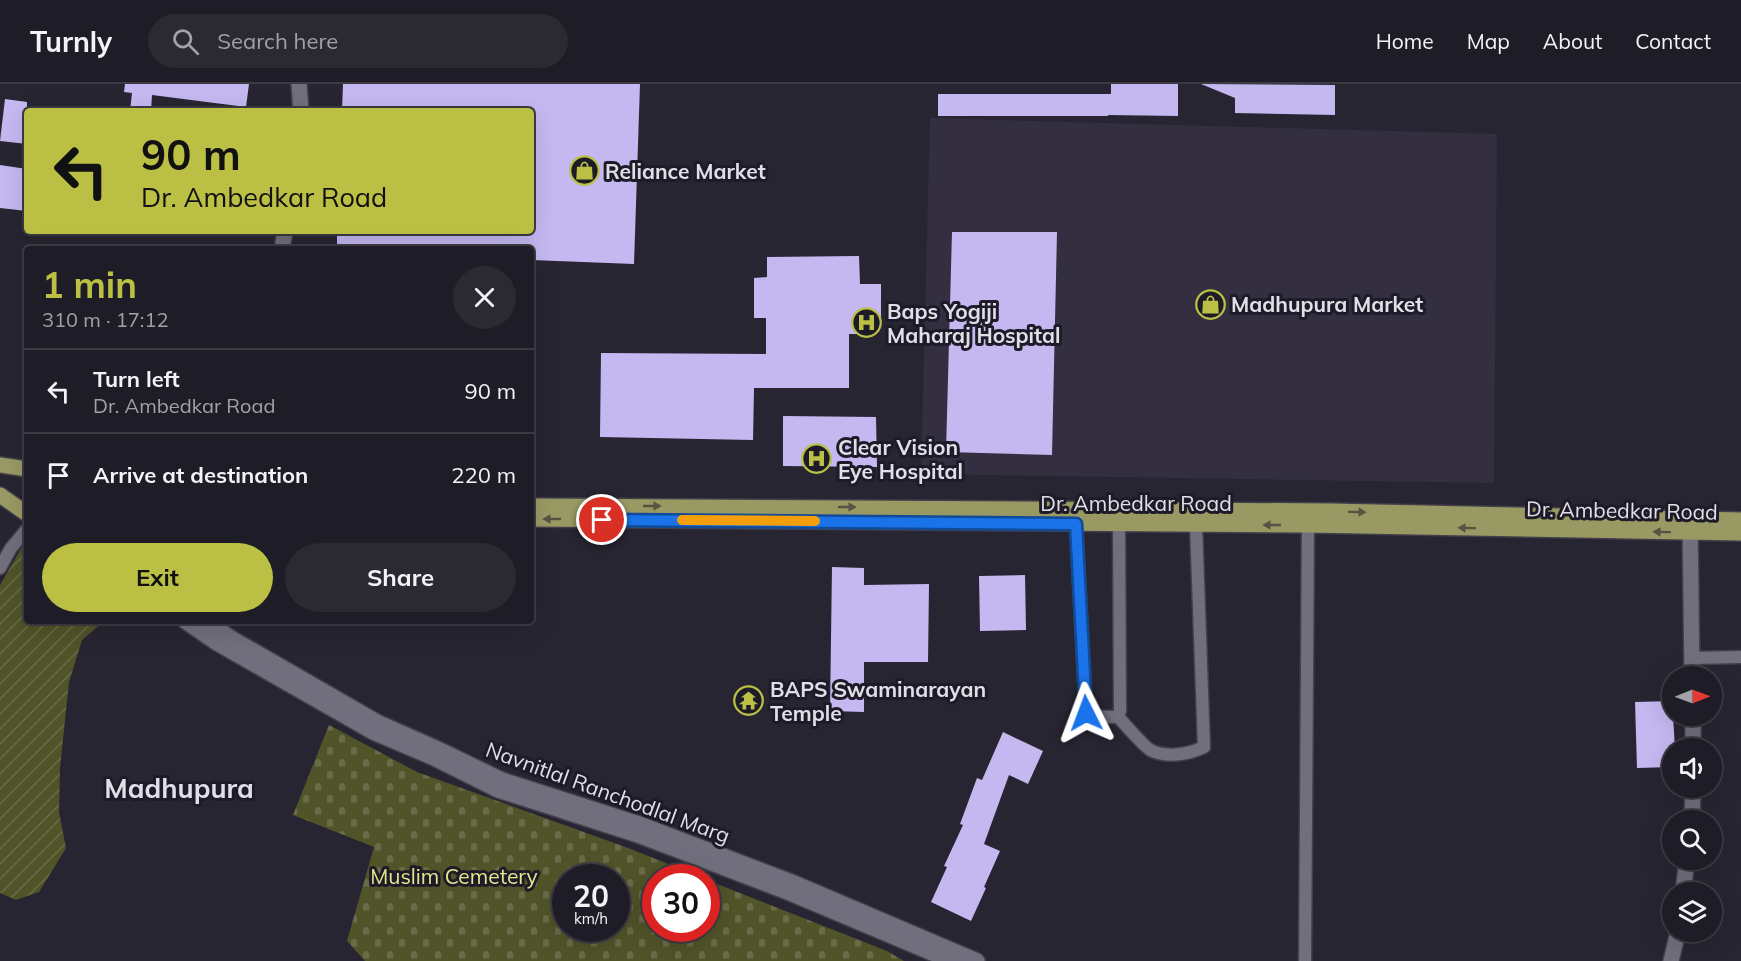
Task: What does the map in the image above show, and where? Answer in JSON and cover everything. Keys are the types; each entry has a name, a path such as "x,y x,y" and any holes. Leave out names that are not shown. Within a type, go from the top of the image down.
{"main road":[{"path":"299,84 301,108"},
{"path":"0,465 24,469"},
{"path":"0,495 24,512"},
{"name":"Dr. Ambedkar Road","path":"534,506 1331,511 1690,525 1741,533"},
{"name":"Dr. Ambedkar Road","path":"534,519 1196,525 1690,525 1741,520"},
{"path":"1690,525 1692,666"},
{"path":"189,624 217,643 373,732 434,758 498,790 638,835 790,894 951,961"},
{"name":"Navnitlal Ranchodlal Marg","path":"210,624 377,722 502,780 642,825 794,884 977,961"},
{"path":"1671,961 1675,942"},
{"path":"1677,942 1677,961"}],"street":[{"path":"1076,524 1086,713 1098,717 1118,717 1151,751 1172,754 1190,754 1204,747 1196,525"},
{"path":"1118,717 1120,711 1119,524"},
{"path":"1305,961 1308,525"},
{"path":"0,568 11,548 24,533"},
{"path":"1692,658 1741,657"}],"shaded area":[{"name":"Madhupura Market","path":"930,118 1497,134 1494,483 921,474"}],"green space":[{"path":"22,547 24,548 24,624 101,624 82,640 69,682 60,768 59,812 66,848 39,892 16,900 0,893 0,585"},
{"name":"Muslim Cemetery","path":"329,725 417,772 668,864 642,864 642,942 720,942 720,885 887,951 904,961 365,961 347,941 374,847 293,815"}],"building":[{"path":"125,84 249,84 246,107 152,95 151,108 130,108 132,93 124,92"},
{"name":"Reliance Market","path":"343,84 640,84 634,264 534,260 534,246 337,246 337,234 534,234 534,108 342,108"},
{"path":"1111,84 1178,84 1178,116 938,116 938,94 1111,94"},
{"path":"1201,84 1335,85 1335,115 1235,113 1235,98"},
{"path":"5,99 27,102 27,108 24,108 24,144 0,141"},
{"path":"0,165 24,169 24,211 0,208"},
{"path":"952,232 1057,232 1052,455 946,452"},
{"path":"859,256 860,284 881,284 881,317 871,317 872,334 849,334 849,388 754,388 753,440 600,437 601,353 766,354 766,318 754,318 754,278 767,277 767,257"},
{"path":"783,416 876,417 877,467 783,466"},
{"path":"832,567 864,568 864,585 929,584 928,662 864,662 864,712 830,711"},
{"path":"1025,575 1026,630 980,631 979,576"},
{"path":"1662,701 1662,726 1674,726 1674,738 1662,738 1662,767 1637,768 1635,702"},
{"path":"1003,732 1043,751 1028,784 1009,775 984,844 1000,851 971,921 931,902 947,867 944,866 963,825 960,824 977,778 982,780"}],"slow traffic":[{"path":"682,520 815,521"}],"place":[{"name":"Reliance Market","path":"584,171"},
{"name":"Madhupura Market","path":"1210,304"},
{"name":"Baps Yogiji Maharaj Hospital","path":"866,323"},
{"name":"Clear Vision Eye Hospital","path":"817,459"},
{"name":"BAPS Swaminarayan Temple","path":"749,701"}],"district":[{"name":"Madhupura","path":"179,788"}],"route":[{"path":"602,520 1076,524 1086,713"}]}
